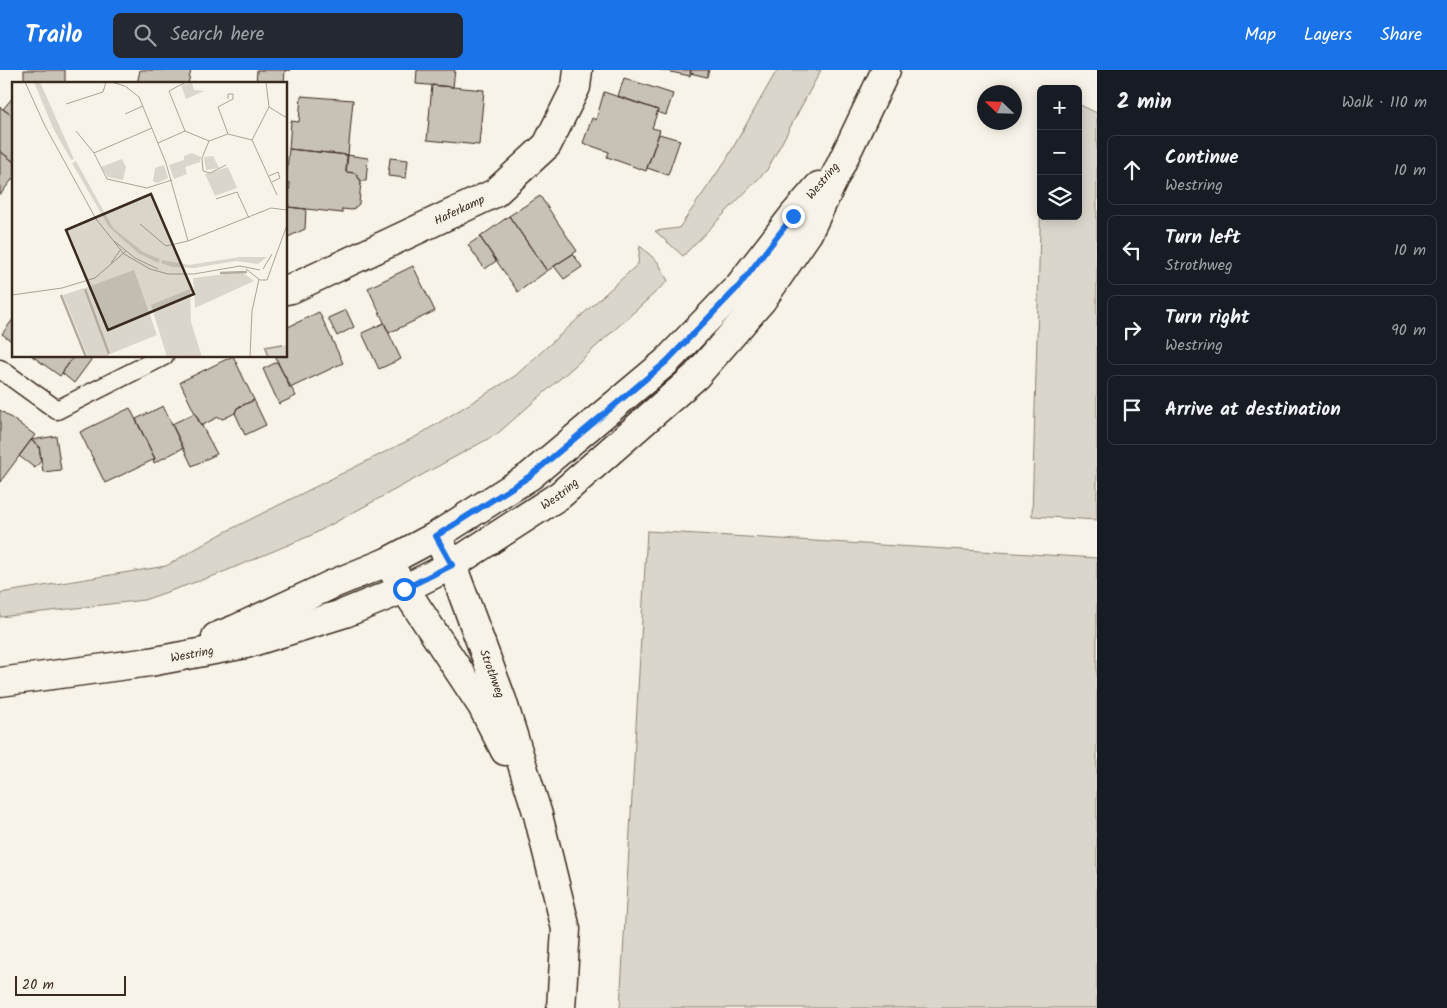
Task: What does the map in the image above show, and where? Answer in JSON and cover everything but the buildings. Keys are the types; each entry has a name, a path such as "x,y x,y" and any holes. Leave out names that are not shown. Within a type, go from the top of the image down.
{"street":[{"name":"Haferkamp","path":"288,290 495,193 548,145 576,87 578,70"},
{"name":"Westring","path":"0,682 150,662 246,644 345,613 404,589 452,565 560,495 696,376 762,300 803,240 886,70"},
{"name":"Westring","path":"150,662 236,629 333,584 387,562 436,536 530,476 666,362 739,286 793,216 844,156"},
{"name":"Strothweg","path":"436,536 452,565 502,700 538,815 566,929 561,1008"},
{"name":"Strothweg","path":"387,562 482,706 538,815"}],"lane":[{"path":"0,369 57,410 160,358"}],"shaded area":[{"path":"777,70 821,70 767,170 683,256 655,231 679,228 726,160"},
{"path":"1082,106 1097,113 1097,520 1032,516 1040,220 1082,220"},
{"path":"640,246 658,262 668,281 497,434 312,535 216,575 144,600 0,617 0,593 166,566 223,533 417,436 515,376 638,264"},
{"path":"647,531 1097,558 1097,1008 620,1008"}],"route":[{"path":"404,589 452,565 436,536 530,476 666,362 739,286 793,216"}]}
